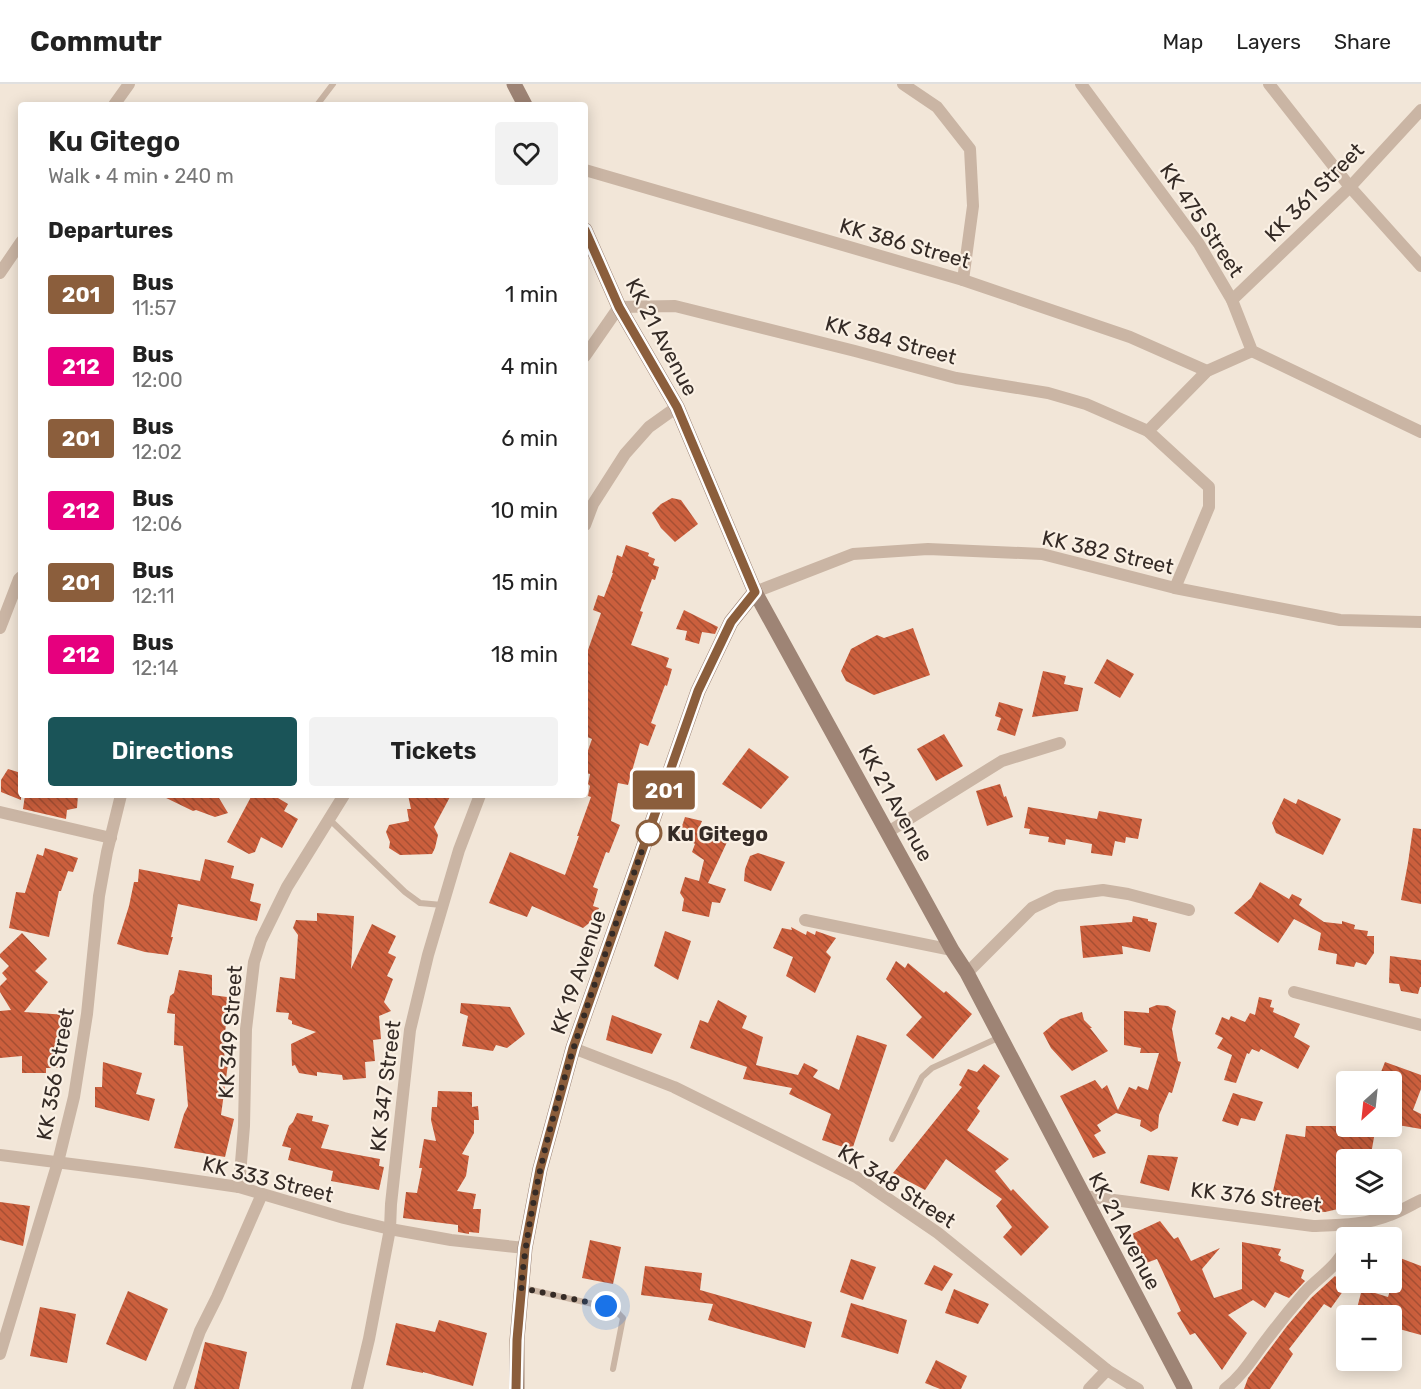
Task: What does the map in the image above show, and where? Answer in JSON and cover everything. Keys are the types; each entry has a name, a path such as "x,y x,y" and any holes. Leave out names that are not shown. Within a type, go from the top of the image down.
{"main road":[{"path":"514,84 523,102"},
{"name":"KK 21 Avenue","path":"588,237 619,307 677,407 755,592 952,950 967,973 1185,1389"},
{"name":"KK 19 Avenue","path":"516,1389 517,1340 525,1248 540,1169 573,1048 698,691 731,622 755,592"}],"street":[{"path":"116,102 129,84"},
{"path":"903,84 937,107 969,149 973,206 963,280"},
{"name":"KK 475 Street","path":"1081,84 1199,244 1232,300 1252,351"},
{"path":"1269,84 1350,187 1421,266"},
{"name":"KK 361 Street","path":"1232,300 1350,187 1421,110"},
{"name":"KK 386 Street","path":"588,171 963,280 1130,337 1207,371"},
{"path":"0,273 18,246"},
{"name":"KK 384 Street","path":"619,307 675,306 956,378 1048,393 1086,404 1148,431"},
{"path":"588,352 619,307"},
{"path":"1175,588 1209,507 1209,487 1148,431 1207,371 1252,351 1421,432"},
{"path":"588,517 593,504 625,454 649,427 677,407"},
{"name":"KK 382 Street","path":"755,592 853,554 928,549 1042,554 1175,588 1340,620 1421,622"},
{"path":"0,628 18,583"},
{"path":"888,832 1002,761 1060,743"},
{"name":"KK 356 Street","path":"0,1354 58,1162 74,1097 87,1014 99,896 120,798"},
{"name":"KK 349 Street","path":"239,1187 244,1126 246,1029 254,962 261,940 287,887 342,798"},
{"name":"KK 347 Street","path":"357,1389 390,1229 410,1030 428,955 459,850 479,798"},
{"path":"0,812 111,838"},
{"path":"967,973 1032,908 1057,896 1103,890 1189,910"},
{"path":"805,920 952,950"},
{"path":"1294,992 1421,1025"},
{"name":"KK 348 Street","path":"573,1048 674,1087 856,1178 938,1233 1107,1370 1138,1389"},
{"name":"KK 333 Street","path":"0,1155 239,1187 390,1229 451,1240 525,1248"},
{"path":"178,1389 200,1331 262,1194"},
{"name":"KK 376 Street","path":"1083,1196 1336,1229"},
{"name":"KK 376 Street","path":"1358,1227 1421,1200"},
{"path":"1225,1389 1250,1364 1266,1340 1305,1293 1336,1263"},
{"path":"1089,1389 1107,1370"}],"lane":[{"path":"318,102 333,84"},
{"path":"329,819 405,892 420,903 443,905"},
{"path":"892,1139 922,1077 932,1068 1000,1037"},
{"path":"521,1288 606,1306 624,1318 613,1369"}],"building":[{"path":"672,498 681,500 698,524 675,542 661,528 652,513"},
{"path":"626,545 649,553 648,556 655,559 653,565 659,567 640,611 643,612 631,645 669,658 666,667 672,669 651,723 656,725 648,746 640,743 628,785 618,783 611,821 620,825 609,853 606,852 593,887 598,889 593,906 599,908 593,920 583,928 532,906 527,917 489,903 510,852 565,875 591,797 588,796 590,774 588,774 588,750 592,739 588,737 588,650 601,613 593,610 598,595 604,597 617,555 622,557"},
{"path":"684,610 718,627 715,634 702,632 699,644 685,640 687,631 676,629"},
{"path":"913,628 930,675 874,695 846,681 841,671 851,649 877,635 884,638"},
{"path":"1107,659 1134,674 1120,698 1094,683"},
{"path":"1043,671 1066,676 1064,684 1083,688 1078,711 1032,717"},
{"path":"999,702 1023,709 1015,736 997,730 1001,718 995,716"},
{"path":"944,734 963,766 936,781 917,749"},
{"path":"749,748 789,777 761,809 722,784"},
{"path":"8,769 18,772 18,798 21,800 1,792 1,780"},
{"path":"1000,784 1013,817 987,826 976,791"},
{"path":"25,798 78,798 77,808 67,810 66,819 23,809"},
{"path":"166,798 219,798 228,813 215,817 193,811"},
{"path":"250,798 278,798 288,804 284,811 298,819 282,848 261,837 255,852 249,854 227,842"},
{"path":"409,798 449,798 434,827 438,835 432,854 400,855 389,848 390,842 386,832 389,825 409,821 407,809 411,809"},
{"path":"1284,798 1296,804 1298,799 1341,819 1323,855 1276,833 1272,823"},
{"path":"1028,807 1097,819 1099,811 1142,819 1138,839 1126,837 1125,843 1115,841 1112,856 1091,853 1092,844 1066,839 1065,845 1048,842 1049,837 1029,834 1030,829 1024,828"},
{"path":"685,817 702,821 697,833 728,840 708,883 726,889 720,903 712,902 709,917 682,911 684,899 680,893 685,877 699,881 704,860 692,852 695,844 672,829 673,827 681,829"},
{"path":"1413,828 1421,829 1421,904 1401,900"},
{"path":"45,848 78,858 73,872 68,871 61,891 59,891 49,937 9,928 16,892 25,893 37,854 43,856"},
{"path":"758,853 785,862 771,891 744,881 745,869 750,856"},
{"path":"205,859 234,866 231,878 254,884 250,901 261,904 257,921 178,904 168,955 145,952 117,944 134,882 138,882 139,869 200,881"},
{"path":"1260,882 1289,899 1292,894 1302,899 1299,905 1324,922 1342,924 1342,921 1355,925 1354,929 1368,931 1367,936 1374,936 1374,953 1366,965 1356,962 1354,967 1336,964 1337,954 1318,950 1321,933 1294,919 1278,943 1234,913 1251,898"},
{"path":"317,913 354,916 351,969 372,924 396,936 388,953 396,957 387,976 393,979 384,1002 391,1011 379,1016 381,1039 373,1040 375,1061 365,1062 366,1078 343,1080 342,1075 317,1072 317,1076 299,1073 295,1065 292,1066 291,1044 316,1032 292,1024 292,1021 288,1019 289,1013 276,1012 280,977 295,979 298,935 293,928 296,920 317,921"},
{"path":"1133,916 1157,923 1150,952 1122,946 1123,954 1083,958 1080,926 1132,922"},
{"path":"791,927 806,935 807,931 815,935 816,931 836,938 826,952 831,957 815,993 786,976 793,957 773,948 782,928 792,930"},
{"path":"665,931 691,941 678,980 654,966"},
{"path":"22,933 47,959 35,971 48,982 24,1012 67,1015 68,1031 58,1029 58,1068 46,1068 46,1073 22,1073 22,1056 0,1058 0,1011 11,1010 0,992 0,986 7,979 2,973 9,966 0,954"},
{"path":"1390,956 1421,960 1421,987 1418,994 1401,991 1399,984 1389,983"},
{"path":"896,961 905,968 908,963 972,1014 933,1059 906,1035 922,1017 886,979"},
{"path":"179,970 212,975 212,995 227,997 224,1063 228,1064 221,1115 234,1119 225,1157 174,1148 188,1106 183,1046 174,1045 175,1014 167,1013"},
{"path":"1259,997 1272,1000 1270,1007 1274,1008 1273,1012 1300,1024 1294,1037 1310,1046 1298,1069 1261,1049 1259,1052 1252,1049 1249,1054 1247,1053 1236,1083 1224,1080 1232,1055 1217,1048 1223,1038 1215,1034 1222,1017 1229,1020 1231,1016 1245,1022 1250,1013 1255,1015"},
{"path":"718,1000 747,1016 742,1028 763,1037 756,1065 798,1075 804,1063 818,1070 813,1077 839,1090 857,1035 887,1045 852,1150 822,1140 831,1114 789,1094 792,1088 743,1079 747,1067 690,1048 700,1020 708,1023"},
{"path":"461,1003 510,1007 525,1034 507,1048 496,1045 493,1051 462,1046 468,1016 460,1013"},
{"path":"1157,1005 1168,1006 1176,1011 1172,1029 1178,1061 1181,1062 1172,1093 1169,1092 1159,1115 1158,1128 1151,1132 1140,1126 1141,1120 1116,1113 1097,1125 1101,1131 1094,1135 1106,1153 1093,1158 1060,1096 1095,1080 1102,1089 1107,1085 1118,1110 1129,1087 1136,1090 1138,1086 1148,1090 1159,1053 1140,1053 1141,1048 1124,1045 1124,1011 1149,1013 1149,1008"},
{"path":"1082,1012 1084,1020 1108,1051 1072,1071 1051,1048 1043,1033 1060,1019"},
{"path":"612,1015 662,1034 652,1054 606,1040"},
{"path":"103,1062 142,1073 136,1094 155,1099 149,1121 95,1107 95,1087 102,1087"},
{"path":"1385,1062 1421,1075 1421,1089 1413,1110 1421,1114 1421,1129 1402,1126 1402,1071 1381,1071"},
{"path":"984,1064 1000,1076 977,1108 980,1111 967,1130 1009,1159 995,1171 1011,1191 1013,1189 1049,1227 1021,1256 1003,1237 1012,1227 996,1206 1002,1199 946,1159 925,1190 893,1173 962,1087 959,1085 968,1069 977,1072"},
{"path":"438,1091 472,1092 472,1107 478,1106 479,1120 474,1120 474,1133 462,1154 469,1156 466,1176 457,1191 476,1194 473,1209 481,1209 479,1233 458,1232 458,1225 403,1218 406,1192 417,1193 424,1139 436,1141 431,1120 432,1107 437,1107"},
{"path":"1233,1093 1263,1102 1255,1121 1241,1118 1238,1126 1222,1121"},
{"path":"297,1113 313,1116 312,1121 329,1125 321,1148 380,1159 379,1166 384,1167 379,1190 331,1181 333,1171 288,1160 291,1148 282,1146 289,1126"},
{"path":"1306,1126 1336,1126 1336,1137 1374,1137 1372,1149 1336,1149 1336,1210 1325,1212 1293,1210 1294,1198 1273,1191 1286,1134 1305,1137"},
{"path":"1148,1155 1178,1157 1169,1191 1140,1183"},
{"path":"0,1202 30,1206 23,1246 0,1240"},
{"path":"1160,1221 1174,1239 1178,1237 1191,1261 1220,1248 1202,1269 1214,1298 1242,1289 1242,1242 1281,1249 1278,1255 1281,1257 1280,1261 1304,1270 1301,1278 1305,1281 1289,1298 1275,1292 1265,1308 1253,1300 1228,1315 1247,1333 1222,1370 1195,1333 1190,1335 1177,1313 1181,1311 1157,1259 1146,1263 1132,1234"},
{"path":"590,1240 621,1247 613,1284 582,1278"},
{"path":"851,1259 876,1267 863,1300 840,1292"},
{"path":"1402,1259 1421,1266 1421,1335 1402,1330 1402,1305 1358,1305 1361,1293 1375,1293 1388,1297 1389,1293 1402,1293"},
{"path":"934,1265 953,1274 942,1291 924,1284"},
{"path":"645,1266 702,1273 700,1290 812,1322 805,1348 708,1320 713,1304 641,1295"},
{"path":"1336,1277 1336,1293 1342,1293 1331,1308 1324,1304 1289,1349 1293,1354 1270,1389 1244,1389 1248,1378 1311,1298"},
{"path":"954,1289 989,1304 978,1324 945,1313"},
{"path":"128,1291 168,1309 146,1361 106,1344"},
{"path":"851,1303 907,1320 898,1354 841,1337"},
{"path":"40,1307 76,1314 67,1363 30,1356"},
{"path":"439,1320 487,1333 473,1386 423,1372 386,1365 396,1323 435,1332"},
{"path":"205,1342 247,1352 239,1389 194,1389"},
{"path":"936,1360 967,1376 961,1389 940,1389 925,1383"}],"bus line":[{"name":"201","path":"516,1389 517,1340 525,1248 540,1169 573,1048 698,691 731,622 755,592 677,407 619,307 588,237"}],"place":[{"name":"Ku Gitego","path":"649,833"}],"route":[{"path":"606,1306 521,1288 525,1248 540,1169 573,1048 651,825 649,833"}]}
